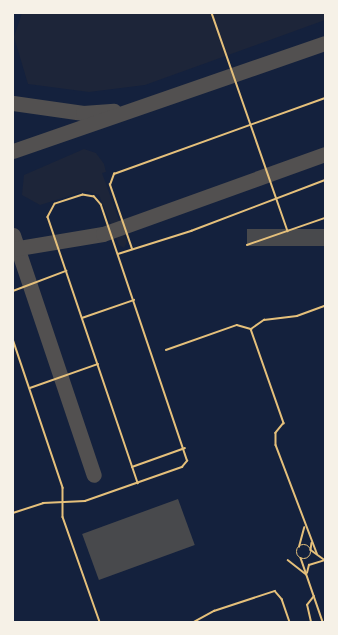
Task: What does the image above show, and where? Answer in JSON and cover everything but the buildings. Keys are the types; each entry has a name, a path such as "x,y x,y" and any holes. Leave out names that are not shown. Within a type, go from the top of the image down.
{"lane":[{"path":"212,13 288,230"},
{"path":"132,249 110,185 114,174 325,98"},
{"path":"118,254 325,180"},
{"path":"13,513 43,503 85,501 182,467 187,461 185,448 118,254 97,199 87,195 58,203 50,209 48,217 138,482"},
{"path":"247,245 325,218"},
{"path":"13,291 66,271"},
{"path":"82,318 134,300"},
{"path":"251,329 264,320 297,316 325,306"},
{"path":"166,350 237,325 251,329"},
{"path":"251,329 284,424 275,439 304,526 317,553"},
{"path":"13,339 63,488 63,517 100,622"},
{"path":"30,388 98,364"},
{"path":"132,467 185,448"},
{"path":"304,526 305,536 299,548 323,622"},
{"path":"301,558 307,558 311,550 312,543"},
{"path":"299,548 306,545 325,560"},
{"path":"288,560 307,576"},
{"path":"307,576 309,565 325,560"},
{"path":"194,622 203,619 214,611 275,591 282,599 290,622"},
{"path":"311,622 307,605 314,596"}],"shaded area":[{"path":"22,13 325,13 325,20 145,85 89,92 28,84 14,37"},
{"path":"84,149 96,153 104,164 106,172 102,173 127,242 124,248 119,245 99,195 85,191 40,205 22,195 24,175"}],"taxiway":[{"path":"13,151 325,43"},
{"path":"13,103 83,113 114,111"},
{"path":"13,249 103,234 325,154"},
{"path":"13,235 94,475"}]}
